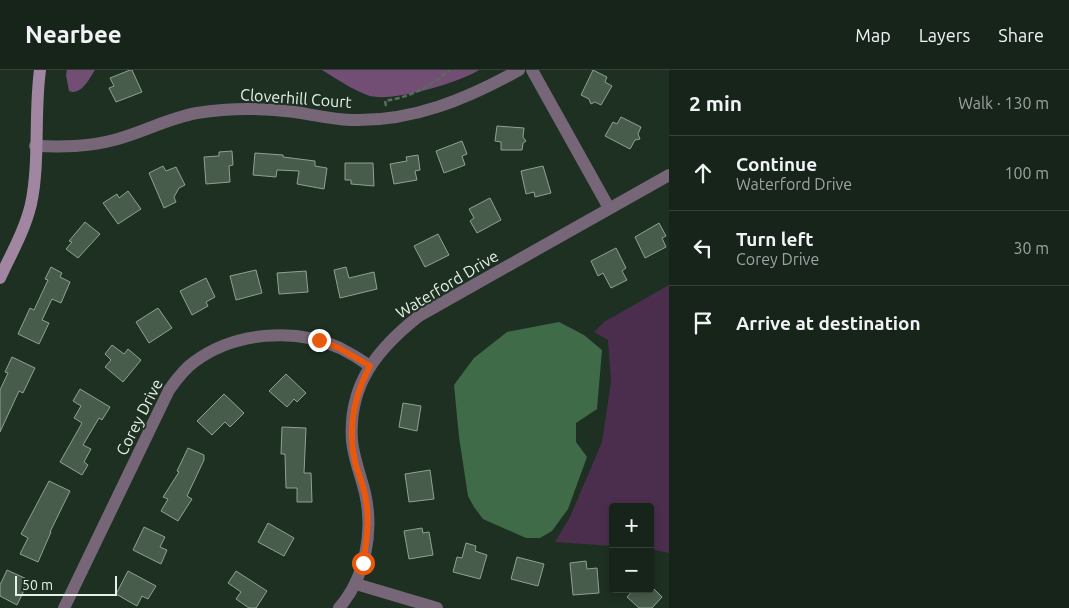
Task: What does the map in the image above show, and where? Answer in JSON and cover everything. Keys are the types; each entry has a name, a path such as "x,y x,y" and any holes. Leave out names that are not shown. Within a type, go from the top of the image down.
{"street":[{"path":"0,278 24,228 31,204 34,183 36,96 40,70"},
{"name":"Cloverhill Court","path":"35,146 69,147 90,145 115,140 164,121 197,113 230,110 294,112 351,120 387,118 432,110 494,84 520,70"},
{"path":"532,70 610,208"},
{"name":"Waterford Drive","path":"338,608 349,596 356,584 364,556 368,516 366,495 354,455 352,420 362,381 370,366 401,330 419,316 669,175"},
{"name":"Corey Drive","path":"64,608 169,390 180,375 194,362 227,344 254,337 274,335 319,340 339,348 370,366"},
{"path":"356,584 437,608"}],"path":[{"path":"387,118 385,101 406,97 419,92 450,70"}],"shaded area":[{"path":"67,70 95,70 81,89 73,92 69,91"},
{"path":"322,70 479,70 442,86 409,94 381,97 370,96 358,91"},
{"path":"669,285 669,553 654,550 654,503 609,503 609,546 555,542 570,517 602,442 611,382 608,340 594,332 604,322"},
{"path":"559,322 584,335 602,350 597,409 576,423 576,442 587,457 568,509 552,531 540,538 526,538 483,519 468,496 459,437 454,385 474,358 507,332"}],"building":[{"path":"132,70 142,92 116,102 109,88 114,86 110,78"},
{"path":"593,70 607,77 605,82 612,86 601,105 595,102 591,104 589,99 581,95"},
{"path":"621,117 641,127 638,134 640,139 635,140 630,149 605,136 613,122 617,124"},
{"path":"497,126 524,128 523,137 526,141 523,143 522,150 501,150 501,142 495,141"},
{"path":"462,141 467,154 462,156 465,165 444,173 436,151"},
{"path":"232,151 233,165 229,166 230,182 206,184 204,157 219,156 219,152"},
{"path":"255,153 283,155 283,157 315,161 315,166 327,168 324,189 297,184 299,171 277,170 276,177 253,175"},
{"path":"418,155 420,170 415,171 417,180 394,184 390,164 407,161 406,157"},
{"path":"345,163 373,163 374,186 351,184 351,180 345,180"},
{"path":"163,166 166,171 176,167 185,185 179,188 174,197 176,202 164,208 149,173"},
{"path":"543,166 551,193 535,197 534,192 526,194 521,171"},
{"path":"128,191 141,209 118,224 103,203 117,194 119,198"},
{"path":"490,198 501,220 477,233 470,221 474,218 469,209"},
{"path":"85,222 100,234 78,258 66,249 72,242 69,241"},
{"path":"659,223 666,236 662,238 666,247 645,258 635,237"},
{"path":"438,234 449,255 425,267 414,246"},
{"path":"616,248 626,268 622,271 627,280 611,288 603,273 598,276 591,261"},
{"path":"51,267 62,273 60,277 70,282 61,303 52,299 42,320 49,323 39,344 18,334 30,308 34,310 48,280 45,279"},
{"path":"346,267 349,278 374,272 377,289 340,298 334,270"},
{"path":"256,270 262,293 236,300 230,276"},
{"path":"306,271 308,292 279,294 277,273"},
{"path":"206,278 215,297 206,302 208,306 192,315 180,291"},
{"path":"158,308 172,328 149,343 136,322"},
{"path":"112,345 124,354 128,349 141,360 123,382 105,367 111,360 105,354"},
{"path":"12,357 35,368 23,393 19,391 0,432 0,390 8,373 5,372"},
{"path":"286,374 306,393 297,402 294,399 287,407 269,391"},
{"path":"80,389 110,407 102,420 99,418 83,445 91,449 84,462 88,465 82,475 60,462 82,423 74,418 81,406 73,401"},
{"path":"224,394 244,413 230,427 225,422 212,435 197,421"},
{"path":"403,403 421,406 417,431 399,427"},
{"path":"282,427 306,428 304,473 311,473 312,502 297,502 297,488 286,488 285,454 281,454"},
{"path":"188,448 204,455 204,460 187,496 192,499 178,521 161,511 168,499 163,497 179,472 177,471"},
{"path":"430,470 434,499 409,502 405,474"},
{"path":"49,481 70,491 38,562 20,554 28,538 21,534"},
{"path":"268,523 294,538 284,556 258,542"},
{"path":"144,527 165,537 160,547 167,550 161,564 133,550"},
{"path":"422,528 423,533 429,532 433,555 409,559 404,531"},
{"path":"466,543 476,546 475,551 487,555 480,579 453,572 457,557 462,558"},
{"path":"517,557 544,564 538,586 511,579"},
{"path":"586,561 587,569 597,568 599,593 573,595 570,563"},
{"path":"7,570 29,580 17,605 0,596 0,585"},
{"path":"128,571 156,586 148,599 142,596 137,606 116,594"},
{"path":"236,571 267,591 256,608 249,608 236,599 241,592 228,583"},
{"path":"654,589 662,597 652,608 639,608 627,597 630,593 654,593"}],"route":[{"path":"319,340 339,348 370,366 362,381 352,420 354,455 366,495 368,516 367,543 363,563"}]}
